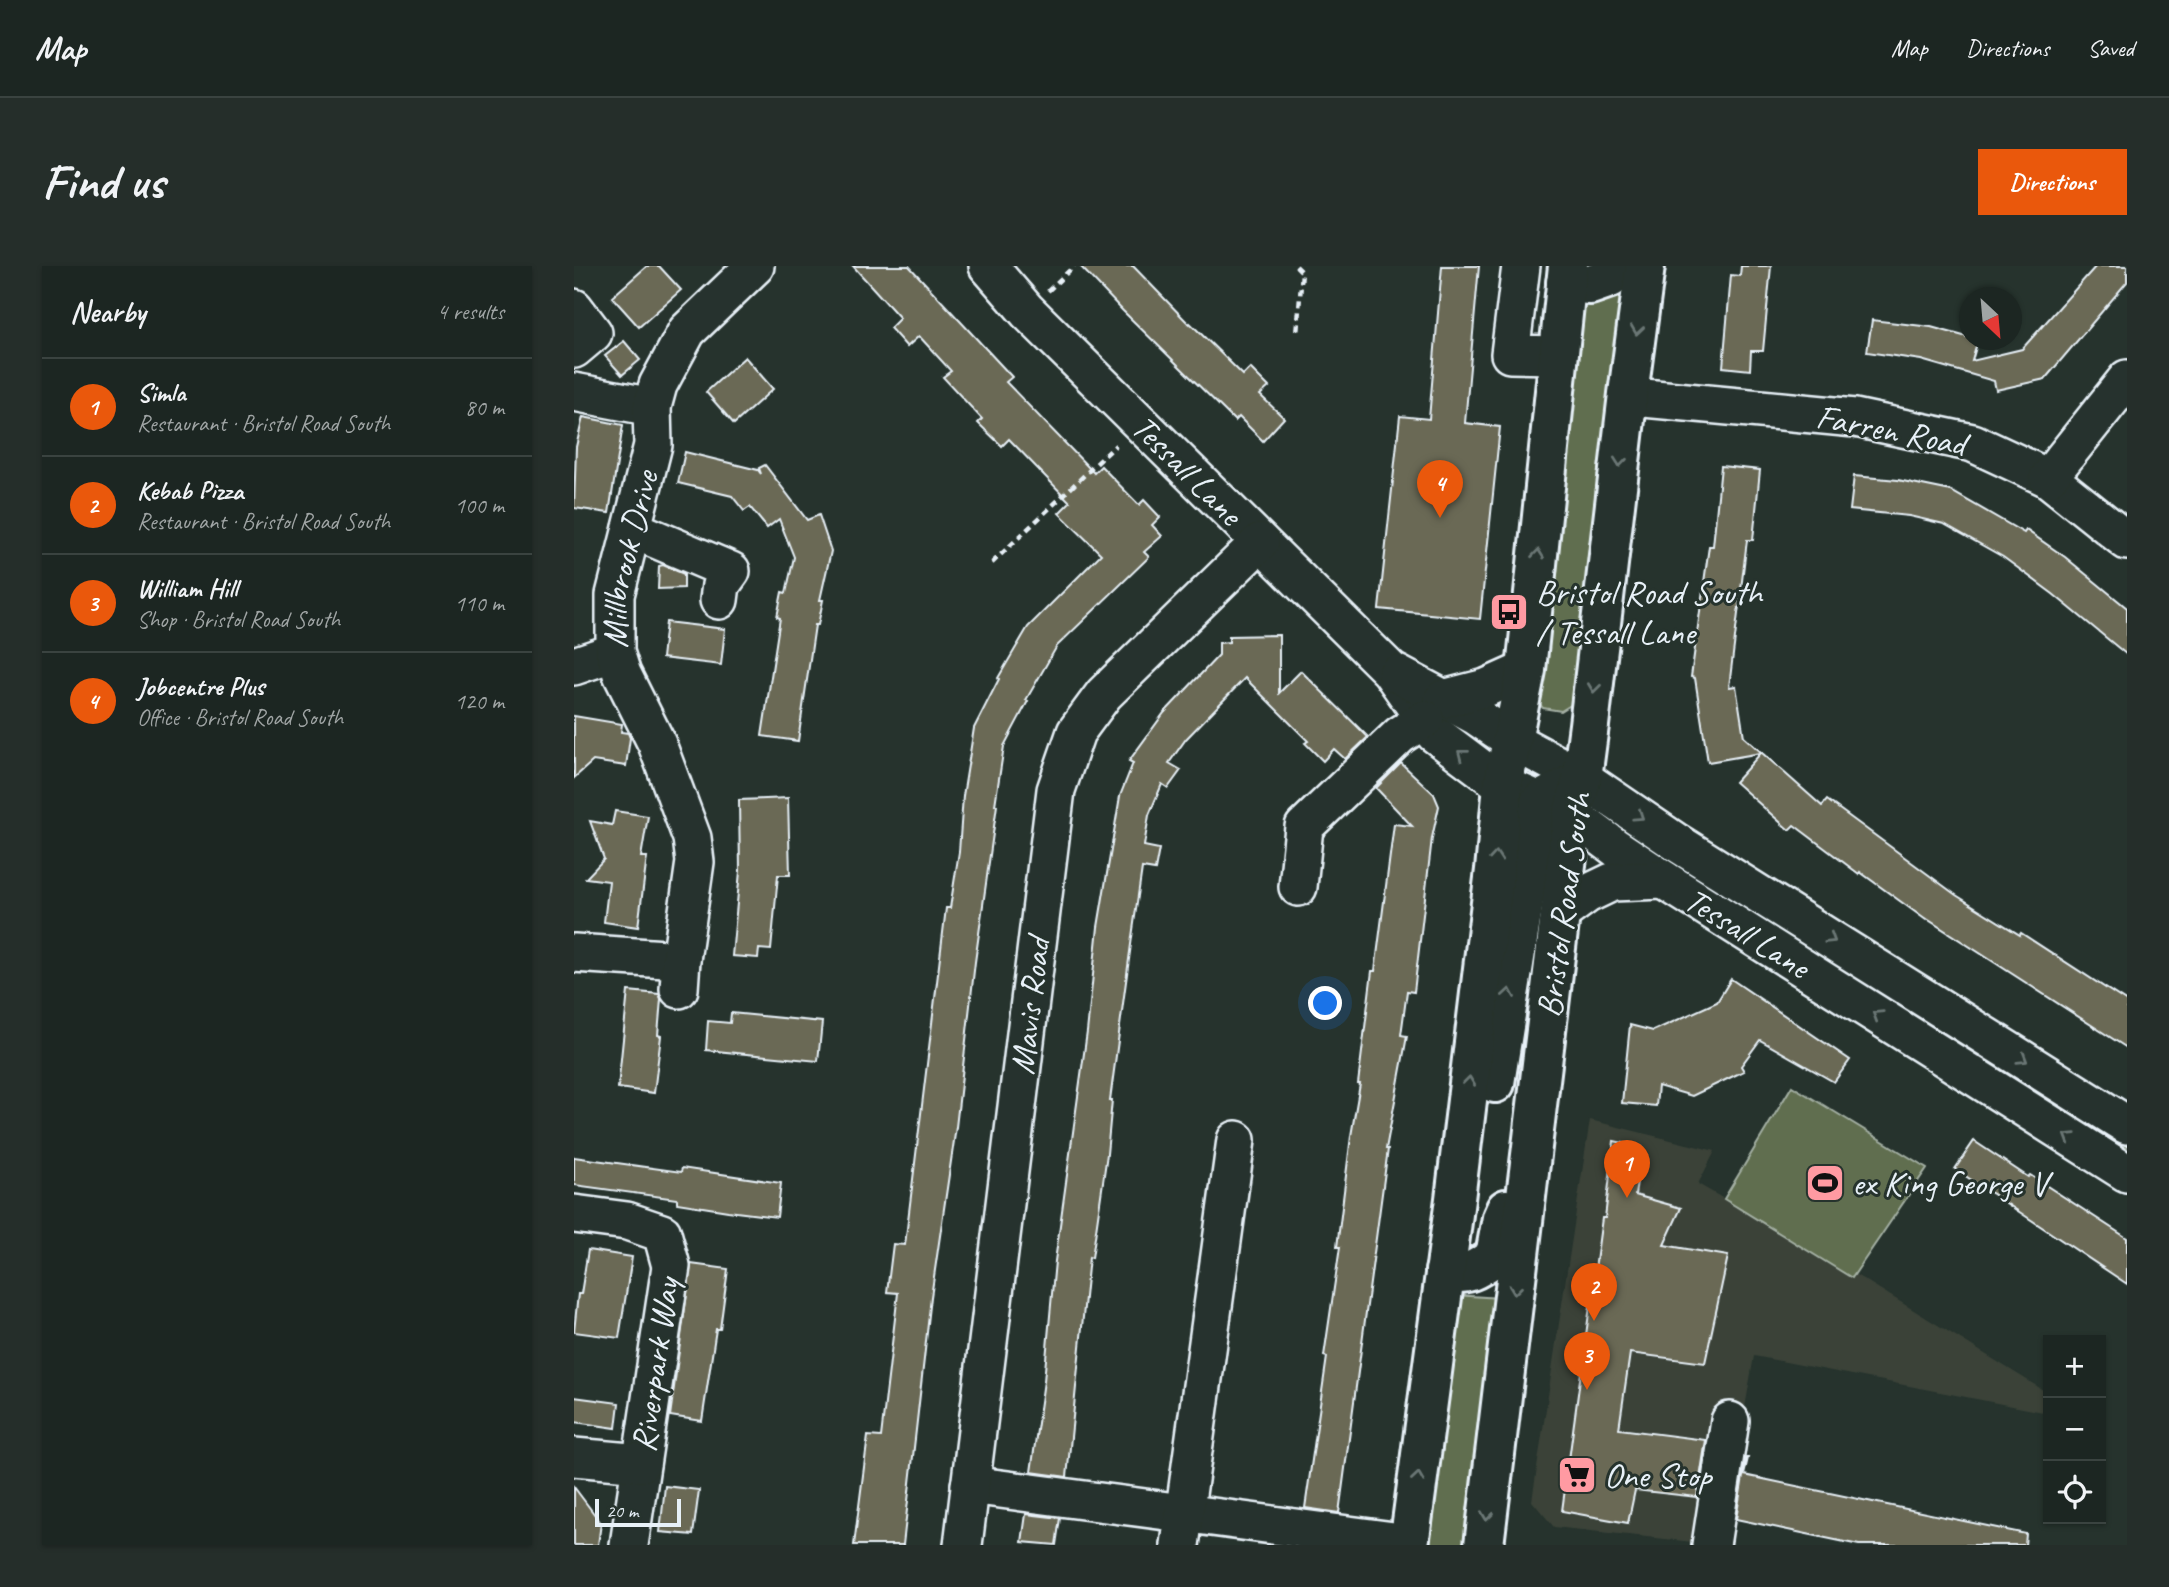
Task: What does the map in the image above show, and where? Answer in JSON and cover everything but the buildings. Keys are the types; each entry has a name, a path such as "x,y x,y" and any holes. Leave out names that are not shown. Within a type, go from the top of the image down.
{"highway":[{"path":"1567,275 1590,285 1610,278 1617,266"},
{"name":"Bristol Road South","path":"1582,778 1645,266"},
{"name":"Bristol Road South","path":"1409,1544 1455,1199 1494,882 1503,785 1526,670 1567,275"},
{"path":"1455,1199 1485,1145 1556,808 1582,778"},
{"name":"Bristol Road South","path":"1484,1545 1561,913 1556,808"},
{"path":"1446,1271 1459,1275 1478,1269 1495,1256 1502,1218 1532,1149"}],"street":[{"name":"Millbrook Drive","path":"574,953 680,974 695,862 692,838 657,744 622,674 615,652 615,595 653,445 652,407 663,376 687,331 755,266"},
{"name":"Tessall Lane","path":"988,266 1027,311 1390,670 1434,709 1476,716 1513,741 1582,778 1676,842 2127,1125"},
{"path":"1521,266 1510,354 1557,355"},
{"path":"574,308 593,333 574,349"},
{"path":"2048,478 2127,379"},
{"path":"574,392 652,407"},
{"name":"Farren Road","path":"1628,394 1644,398 1855,418 1973,443 2048,478 2127,541"},
{"path":"632,529 731,571 721,585 719,600"},
{"name":"Mavis Road","path":"963,1545 1056,790 1076,732 1104,694 1260,542"},
{"path":"574,666 615,652"},
{"path":"1298,887 1304,827 1400,735 1434,709 1526,670"},
{"name":"Tessall Lane","path":"1434,709 1436,734 1503,785 1556,808 1664,880 2127,1173"},
{"path":"1561,913 1587,894 1612,882 1664,880"},
{"path":"1181,1529 1236,1140"},
{"name":"Riverpark Way","path":"574,1214 627,1221 662,1233 671,1266 629,1545"},
{"path":"1711,1545 1730,1421"},
{"path":"574,1457 640,1463"},
{"path":"970,1485 1181,1529 1409,1544"}],"path":[{"path":"1296,266 1302,272 1297,334"},
{"path":"992,563 1140,422"}],"shaded area":[{"path":"1590,1120 1715,1151 1698,1184 1868,1282 2043,1390 2043,1412 1754,1356 1721,1545 1554,1527 1532,1501"}],"green space":[{"path":"1582,266 1627,266 1577,701 1561,711 1543,708 1535,699"},
{"path":"1622,822 2127,1140 2127,1164 1621,833"},
{"name":"ex King George V","path":"1792,1086 1927,1168 1852,1278 1724,1199"},
{"path":"1454,1295 1500,1298 1468,1545 1421,1545"}],"place":[{"name":"Jobcentre Plus","path":"1440,518"},
{"name":"Bristol Road South / Tessall Lane","path":"1509,612"},
{"name":"ex King George V","path":"1825,1183"},
{"name":"Simla","path":"1627,1198"},
{"name":"Kebab Pizza","path":"1594,1321"},
{"name":"William Hill","path":"1587,1390"},
{"name":"One Stop","path":"1577,1475"}]}
